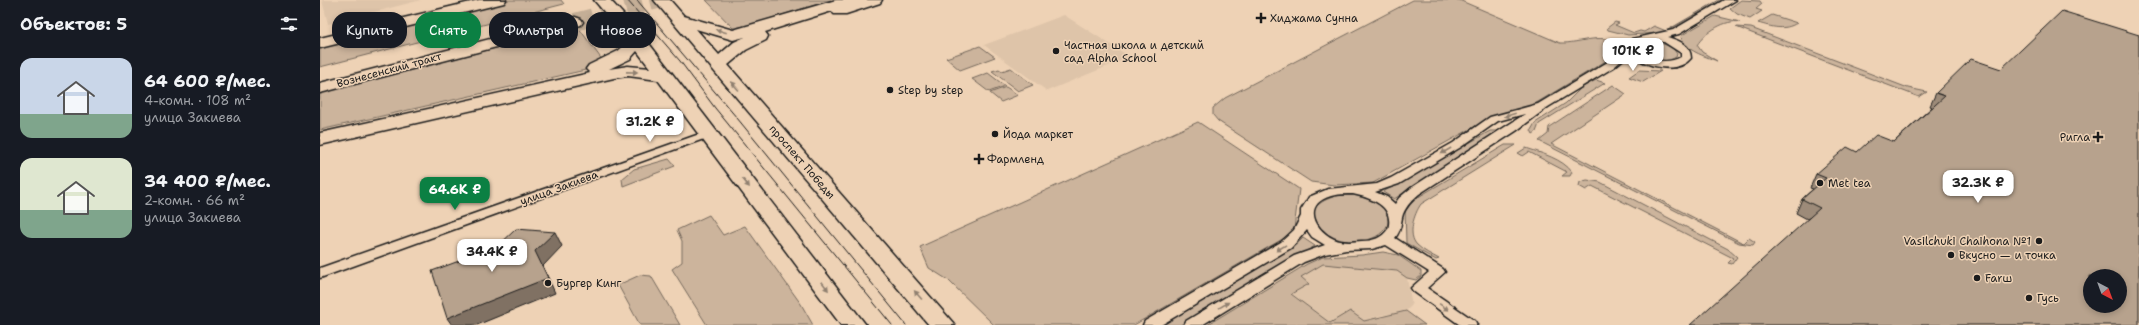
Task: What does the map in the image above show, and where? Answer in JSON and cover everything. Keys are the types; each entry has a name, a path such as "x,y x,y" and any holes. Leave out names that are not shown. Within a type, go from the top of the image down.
{"main road":[{"path":"320,37 472,0"},
{"path":"320,43 498,0"},
{"path":"602,0 613,12"},
{"name":"проспект Победы","path":"662,0 943,325"},
{"path":"678,19 733,35 758,29 852,0"},
{"path":"717,65 740,46 757,37 874,0"},
{"name":"Вознесенский тракт","path":"321,84 489,38"},
{"path":"320,131 589,72 624,55 631,48"},
{"path":"643,48 854,325"},
{"path":"320,139 614,73 628,71 664,75"}],"street":[{"path":"1396,216 1403,201 1409,196 1512,129 1544,105 1610,65 1625,52 1632,49 1632,46 1636,41 1676,32 1731,0"},
{"path":"1676,32 1677,44"},
{"path":"1610,65 1633,60 1671,63 1683,60 1687,55 1686,52 1677,44 1652,37"},
{"path":"1632,49 1640,56 1653,61"},
{"path":"1349,247 1333,244 1320,238 1310,229 1306,219 1306,210 1318,197 1336,191 1379,188 1395,181 1457,145 1478,129 1494,120 1544,105"},
{"path":"1478,129 1492,127 1512,129"},
{"name":"улица Закиева","path":"320,273 708,134"},
{"path":"1191,325 1299,259 1323,250 1364,247 1377,244 1394,232 1397,224 1396,216 1391,207 1381,199 1368,193 1353,190"},
{"path":"1150,325 1286,245 1300,232 1306,219"},
{"path":"1387,238 1438,272 1418,288 1470,325"}],"shaded area":[{"path":"322,0 421,0 374,12 332,12 332,23 328,24"},
{"path":"503,0 561,0 564,4 533,12 489,12 489,23 481,25 481,12 454,12"},
{"path":"706,0 831,0 746,26 733,28"},
{"path":"1413,0 1459,0 1560,43 1592,39 1608,39 1620,47 1619,53 1528,108 1485,121 1373,183 1334,185 1311,182 1218,121 1213,115 1213,108 1225,98"},
{"path":"1719,0 1722,0 1667,31 1661,33 1628,35 1608,30 1607,28 1615,22 1619,23 1615,25 1634,33 1640,31 1644,32 1654,26 1666,31"},
{"path":"1741,0 1760,1 1762,4 1756,9 1762,11 1750,19 1737,14 1730,8"},
{"name":"Частная школа и детский сад Alpha School","path":"1064,15 1130,57 1047,91 984,45"},
{"path":"1772,15 1797,23 1783,28 1758,23"},
{"path":"1715,16 1740,22 1728,22 1710,31 1697,45 1702,52 1717,61 1701,55 1691,49 1683,42 1681,37"},
{"path":"415,22 415,42 407,45 407,24"},
{"path":"578,27 586,38 586,48 593,48 603,61 590,69 320,130 320,93 496,48 578,48"},
{"path":"1736,27 1751,28 1908,88 1927,92 1919,97"},
{"path":"1656,41 1673,48 1677,54 1676,57 1666,61 1655,60 1645,56 1637,49 1637,46 1644,42"},
{"path":"332,42 332,48 394,48 320,67 320,45"},
{"path":"980,46 995,57 960,70 946,58"},
{"path":"1011,68 1033,85 1018,91 992,71 999,69 1002,71"},
{"path":"1639,70 1661,71 1643,82 1629,77"},
{"path":"988,73 1005,86 989,92 972,79"},
{"path":"1596,80 1605,83 1539,124 1536,132 1533,134 1531,130 1535,123 1566,103 1581,88"},
{"path":"1613,85 1626,94 1551,144 1741,242 1744,243 1749,238 1755,242 1753,245 1739,243 1539,141 1548,134 1549,127"},
{"path":"1006,87 1018,95 1001,102 990,93"},
{"path":"1198,122 1299,189 1294,229 1286,237 1134,325 994,325 948,280 929,268 920,247"},
{"path":"1490,131 1502,131 1394,199 1383,192"},
{"path":"1505,145 1516,145 1421,204 1418,208 1412,230 1414,241 1422,249 1439,259 1436,260 1406,243 1405,208 1420,196"},
{"path":"1526,148 1563,163 1572,172 1570,176 1562,176 1567,172 1529,152 1523,156 1518,153"},
{"path":"669,159 675,166 623,186 622,179 634,169"},
{"path":"1587,180 1600,182 1728,249 1737,257 1732,264 1728,263 1733,258 1592,186 1586,190 1579,186 1580,182"},
{"path":"1349,194 1370,199 1381,206 1388,217 1388,224 1383,232 1375,237 1357,242 1337,239 1328,235 1321,229 1315,221 1313,214 1315,209 1326,200"},
{"path":"709,215 723,235 745,226 801,304 813,325 707,325 672,269 682,262 682,241 677,230"},
{"path":"1303,238 1315,246 1180,325 1162,325 1297,244"},
{"path":"1383,252 1398,255 1421,271 1421,276 1416,280 1407,278 1397,271 1323,264 1301,277 1309,284 1291,294 1330,323 1350,311 1364,321 1406,311 1425,325 1207,325 1307,264 1323,257 1362,255"},
{"path":"1323,264 1397,271 1407,278 1412,305 1406,311 1397,314 1383,315 1364,321 1350,311 1330,323 1291,294 1309,284 1300,277"},
{"path":"640,275 651,276 680,325 640,325 618,285"}],"building":[{"path":"2062,11 2139,35 2139,325 1690,325 1820,208 1802,199 1826,178 1816,174 1847,147 1857,152 1876,135 1894,142 1945,96 1936,93 1971,59 2001,69"},
{"path":"516,229 555,232 535,251 548,278 447,318 432,271 497,247"}],"tunnel":[{"path":"578,21 657,0"}],"tram line":[{"path":"627,0 680,61 715,108 892,325"},
{"path":"637,0 737,118 906,325"}],"place":[{"name":"Хиджама Сунна","path":"1261,18"},
{"name":"Частная школа и детский сад Alpha School","path":"1056,51"},
{"name":"Step by step","path":"890,90"},
{"name":"Йода маркет","path":"995,134"},
{"name":"Ригла","path":"2098,137"},
{"name":"Фармленд","path":"979,159"},
{"name":"Met tea","path":"1820,183"},
{"name":"Vasilchuki Chaihona №1","path":"2039,241"},
{"name":"Вкусно — и точка","path":"1951,255"},
{"name":"Farш","path":"1977,278"},
{"name":"Бургер Кинг","path":"548,283"},
{"name":"Гусь","path":"2029,298"}]}
